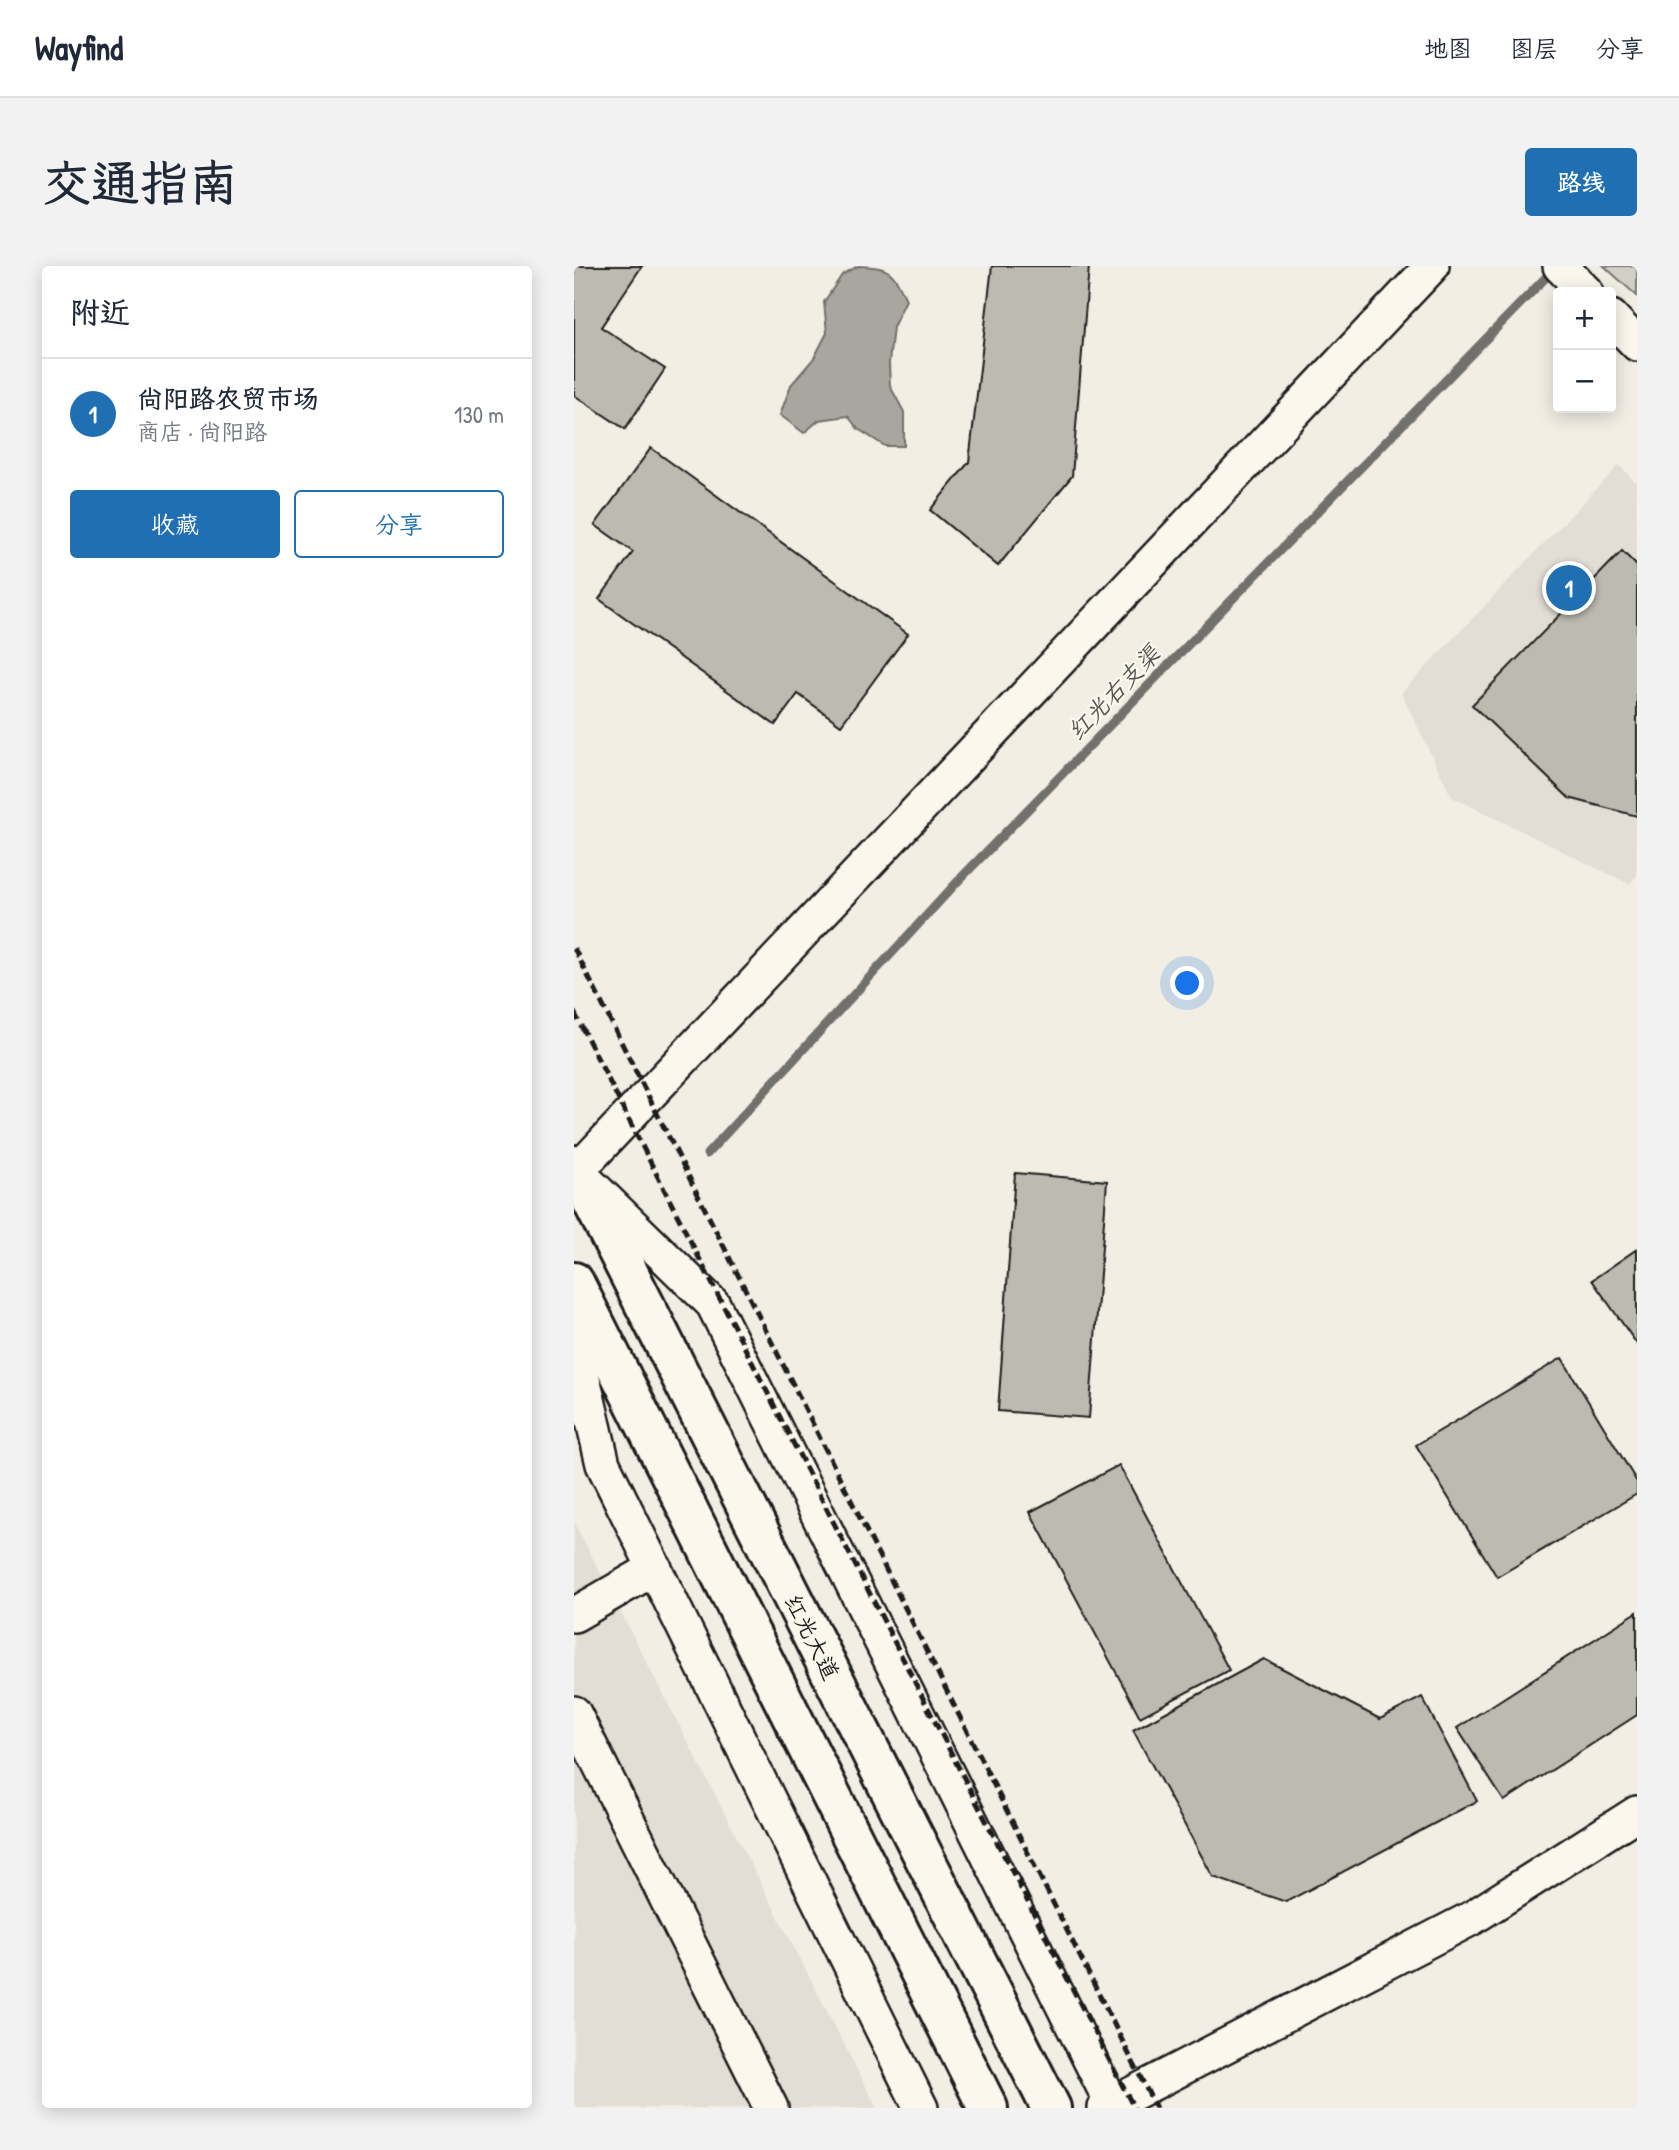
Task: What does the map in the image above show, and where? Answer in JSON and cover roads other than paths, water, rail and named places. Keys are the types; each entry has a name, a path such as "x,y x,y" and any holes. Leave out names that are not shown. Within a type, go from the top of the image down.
{"highway":[{"name":"红光大道","path":"575,1171 1051,2108"},
{"path":"574,1282 988,2108"}],"street":[{"path":"1432,266 575,1171 713,1304 1111,2107 1472,1917 1637,1813"},
{"path":"1560,266 1581,287"},
{"path":"1616,322 1637,344"},
{"path":"574,1339 603,1464 921,2108"},
{"path":"574,1615 654,1568"},
{"path":"574,1713 771,2108"}],"waterway":[{"name":"红光右支渠","path":"707,1154 960,879 1555,268"}],"railway":[{"path":"574,948 1156,2108"},
{"path":"574,1012 1134,2108"}],"place":[{"name":"尚阳路农贸市场","path":"1569,588"}]}
